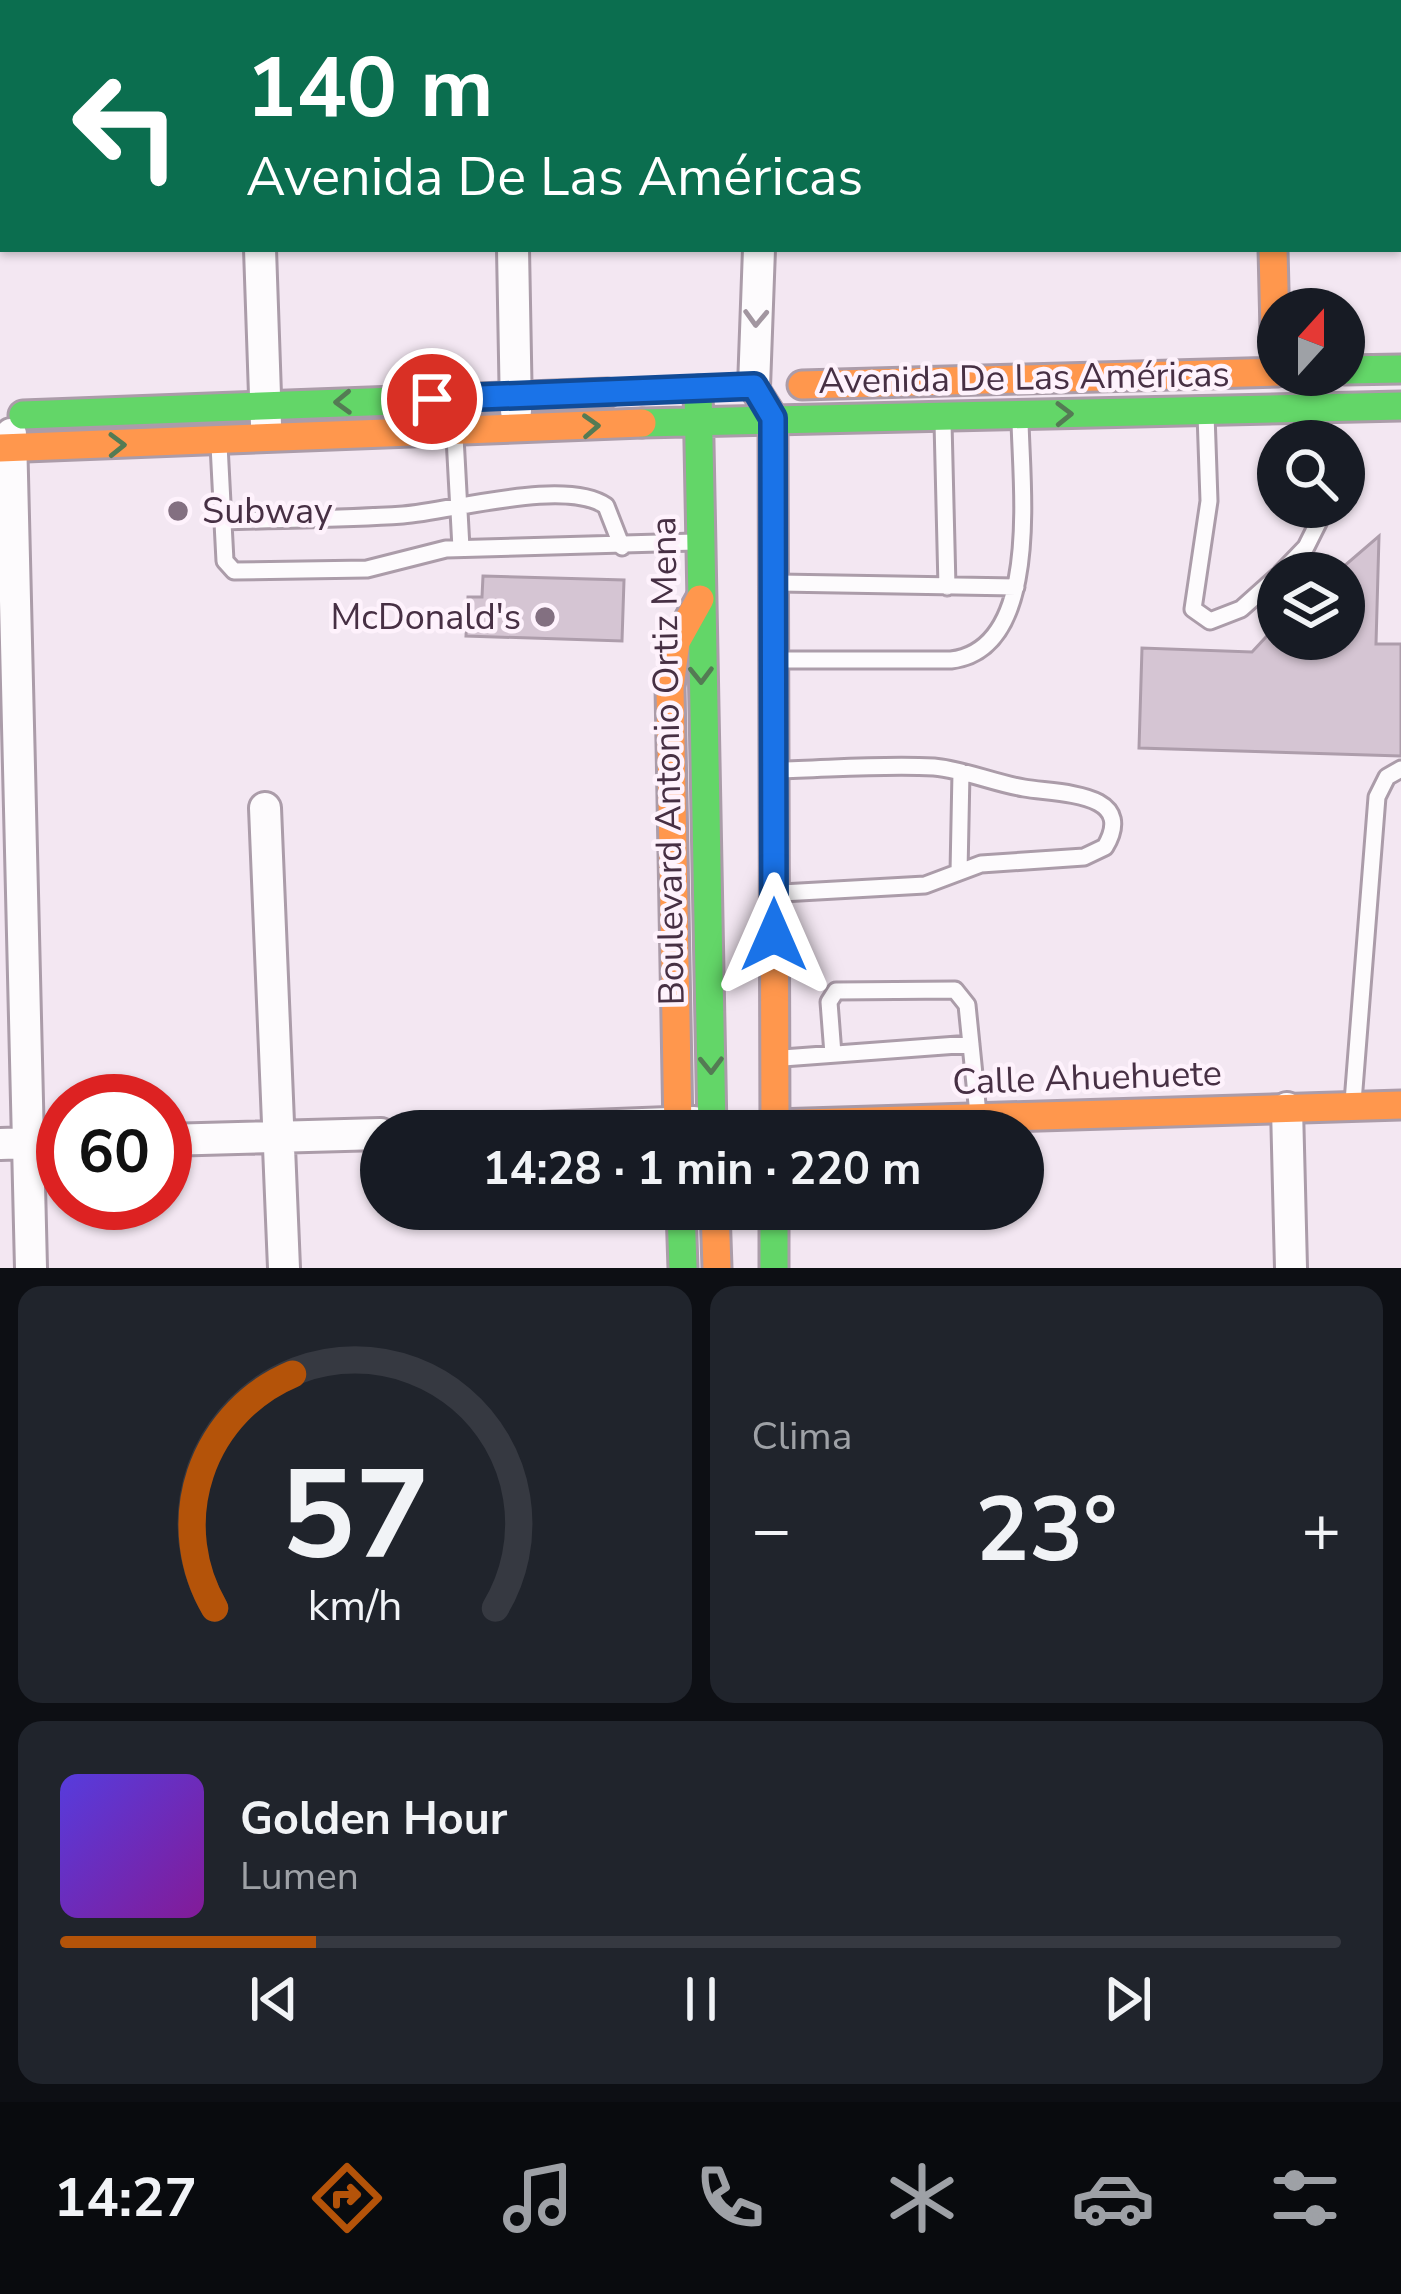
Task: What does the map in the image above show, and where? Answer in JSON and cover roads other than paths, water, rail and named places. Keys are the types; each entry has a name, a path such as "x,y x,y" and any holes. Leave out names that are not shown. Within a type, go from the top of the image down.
{"main road":[{"path":"1273,252 1274,288"},
{"path":"1365,370 1401,369"},
{"name":"Avenida De Las Américas","path":"687,391 1257,373"},
{"path":"754,386 773,418 751,507 772,583 775,1110"},
{"name":"Boulevard Antonio Ortiz Mena","path":"687,391 699,420 712,1110"},
{"path":"5,416 630,392"},
{"name":"Avenida De Las Américas","path":"6,448 267,442 699,420 1205,412 1335,415 1401,406"},
{"path":"699,531 751,507"},
{"path":"678,1110 671,665 683,623 700,599"},
{"name":"Calle Ahuehuete","path":"1044,1115 1401,1105"},
{"path":"681,1230 682,1268"},
{"path":"716,1230 717,1268"},
{"path":"774,1230 774,1268"}],"street":[{"path":"260,252 267,442"},
{"path":"513,252 517,430"},
{"path":"754,386 759,252"},
{"path":"5,416 13,1143 31,1268"},
{"path":"265,808 284,1268"},
{"path":"1287,1108 1292,1268"},
{"path":"192,1140 360,1135"}],"lane":[{"path":"1205,412 1208,501 1193,609 1203,619 1227,617 1257,593"},
{"path":"772,660 965,658 990,644 1016,587 1022,529 1020,415"},
{"path":"943,416 947,587"},
{"path":"454,434 461,548"},
{"path":"219,443 225,561 239,572 367,568 461,548 622,547 699,531"},
{"path":"224,521 460,508 512,500 592,499 610,511 622,547"},
{"path":"772,583 1016,587"},
{"path":"1352,1106 1377,797 1387,777 1401,769"},
{"path":"772,770 961,772 1006,785 1089,796 1107,808 1112,826 1108,842 1095,854 981,864 925,885 773,893"},
{"path":"958,872 961,772"},
{"path":"832,1054 830,1002 846,988 955,990 965,998 977,1110"},
{"path":"775,1059 971,1043"}],"place":[{"name":"Subway","path":"178,511"},
{"name":"McDonald's","path":"545,617"}]}
